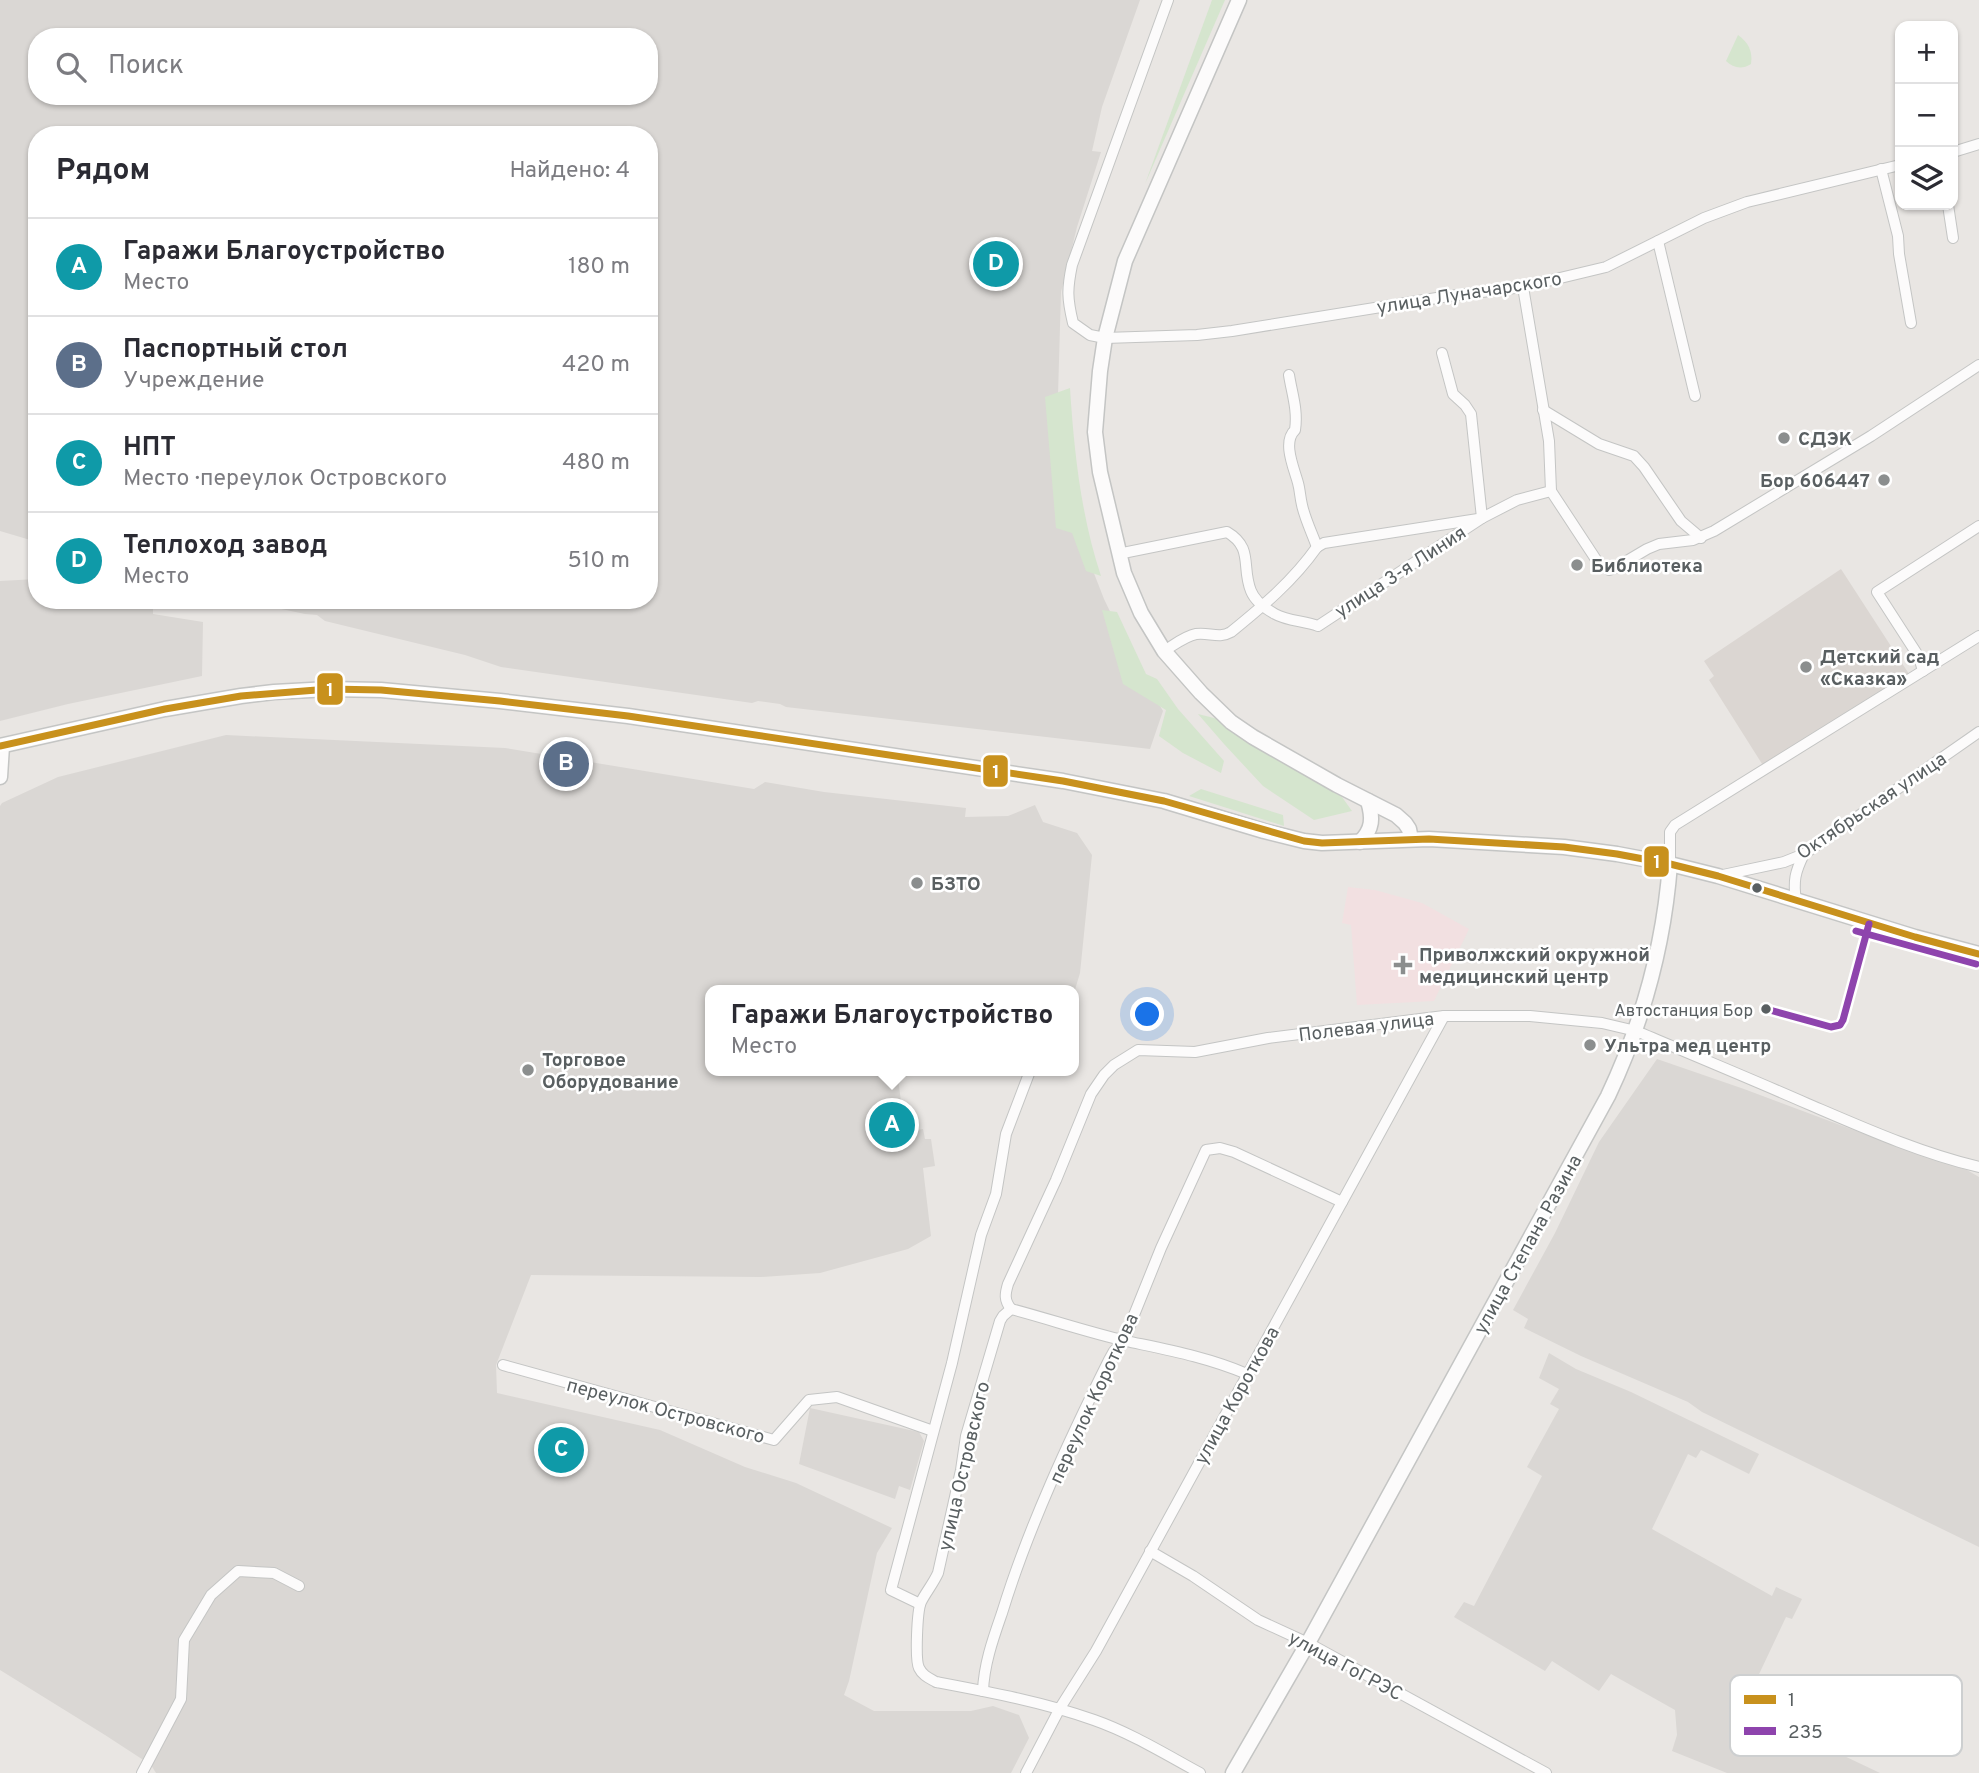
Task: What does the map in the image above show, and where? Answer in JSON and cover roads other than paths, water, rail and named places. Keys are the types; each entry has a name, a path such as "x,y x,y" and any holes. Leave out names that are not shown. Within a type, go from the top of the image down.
{"main road":[{"path":"1240,0 1125,261 1105,338 1100,371 1095,441 1100,472 1118,554 1133,597 1164,651 1231,722 1253,737 1396,815 1409,829 1411,839"},
{"path":"0,777 1,746 165,709 241,696 309,690 381,690 628,716 1063,781 1164,801 1304,841 1411,839 1564,847 1670,864 1979,954"},
{"path":"1360,842 1372,824 1368,801"},
{"name":"улица Степана Разина","path":"1308,1643 1624,1063 1648,987 1662,925 1670,864"},
{"path":"1234,1773 1308,1643"}],"street":[{"path":"1105,338 1090,335 1073,323 1067,288 1072,265 1168,0"},
{"path":"1958,150 1979,144"},
{"name":"улица Луначарского","path":"1105,338 1232,331 1449,296 1523,287 1606,267 1704,218 1747,202 1895,166"},
{"path":"1881,169 1898,236 1911,323"},
{"path":"1949,210 1953,238"},
{"path":"1658,242 1695,396"},
{"path":"1523,287 1549,441 1551,491 1597,561 1609,570 1659,544 1701,538 1871,436 1979,365"},
{"path":"1442,353 1453,394 1471,414 1482,518"},
{"path":"1164,651 1192,635 1204,633 1224,636 1291,580 1317,547 1302,507 1291,459 1290,438 1295,429 1297,413 1289,375"},
{"path":"1543,410 1599,444 1634,456 1681,521 1701,538"},
{"name":"улица 3-я Линия","path":"1262,606 1278,616 1318,625 1482,518 1517,500 1551,491"},
{"name":"улица 3-я Линия","path":"1317,547 1324,543 1482,518"},
{"path":"1923,671 1919,657 1877,592 1979,526"},
{"path":"1118,554 1227,532 1237,538 1243,548 1251,592 1262,606"},
{"path":"1670,864 1670,832 1675,825 1979,636"},
{"name":"Октябрьская улица","path":"1718,877 1784,862 1804,854 1979,732"},
{"path":"1796,901 1794,884 1804,854"},
{"name":"Полевая улица","path":"1104,1074 1138,1050 1195,1052 1268,1038 1444,1016 1530,1016 1602,1023 1636,1031 1855,1124 1951,1160 1979,1167"},
{"name":"улица Короткова","path":"1026,1773 1060,1708 1096,1651 1444,1016"},
{"name":"улица Островского","path":"983,1691 936,1682 920,1671 916,1653 920,1604 938,1573 966,1436 1000,1321 1011,1309 1006,1304 1005,1296 1008,1284 1056,1180 1091,1094 1104,1074"},
{"path":"920,1604 891,1590 952,1363 981,1236 996,1194 1006,1134 1028,1076"},
{"name":"переулок Короткова","path":"983,1691 985,1664 1009,1590 1035,1523 1103,1372 1114,1351 1125,1340 1161,1248 1206,1150 1220,1148 1234,1152 1342,1202"},
{"path":"1011,1309 1125,1340 1199,1356 1247,1374"},
{"name":"переулок Островского","path":"503,1366 774,1440 809,1400 837,1397 933,1431"},
{"name":"улица ГоГРЭС","path":"1150,1551 1258,1620 1308,1643 1546,1773"},
{"path":"142,1773 181,1699 184,1640 211,1595 237,1571 274,1573 299,1586"},
{"path":"983,1691 1060,1708 1123,1732 1200,1773"}],"place":[{"name":"Теплоход завод","path":"996,264"},
{"name":"СДЭК","path":"1784,438"},
{"name":"Бор 606447","path":"1884,480"},
{"name":"Библиотека","path":"1577,565"},
{"name":"Детский сад «Сказка»","path":"1806,667"},
{"name":"Паспортный стол","path":"566,764"},
{"name":"БЗТО","path":"917,883"},
{"name":"Приволжский окружной медицинский центр","path":"1403,965"},
{"name":"Автостанция Бор","path":"1766,1009"},
{"name":"Ультра мед центр","path":"1590,1045"},
{"name":"Торговое Оборудование","path":"528,1070"},
{"name":"Гаражи Благоустройство","path":"892,1125"},
{"name":"НПТ","path":"561,1450"}]}
